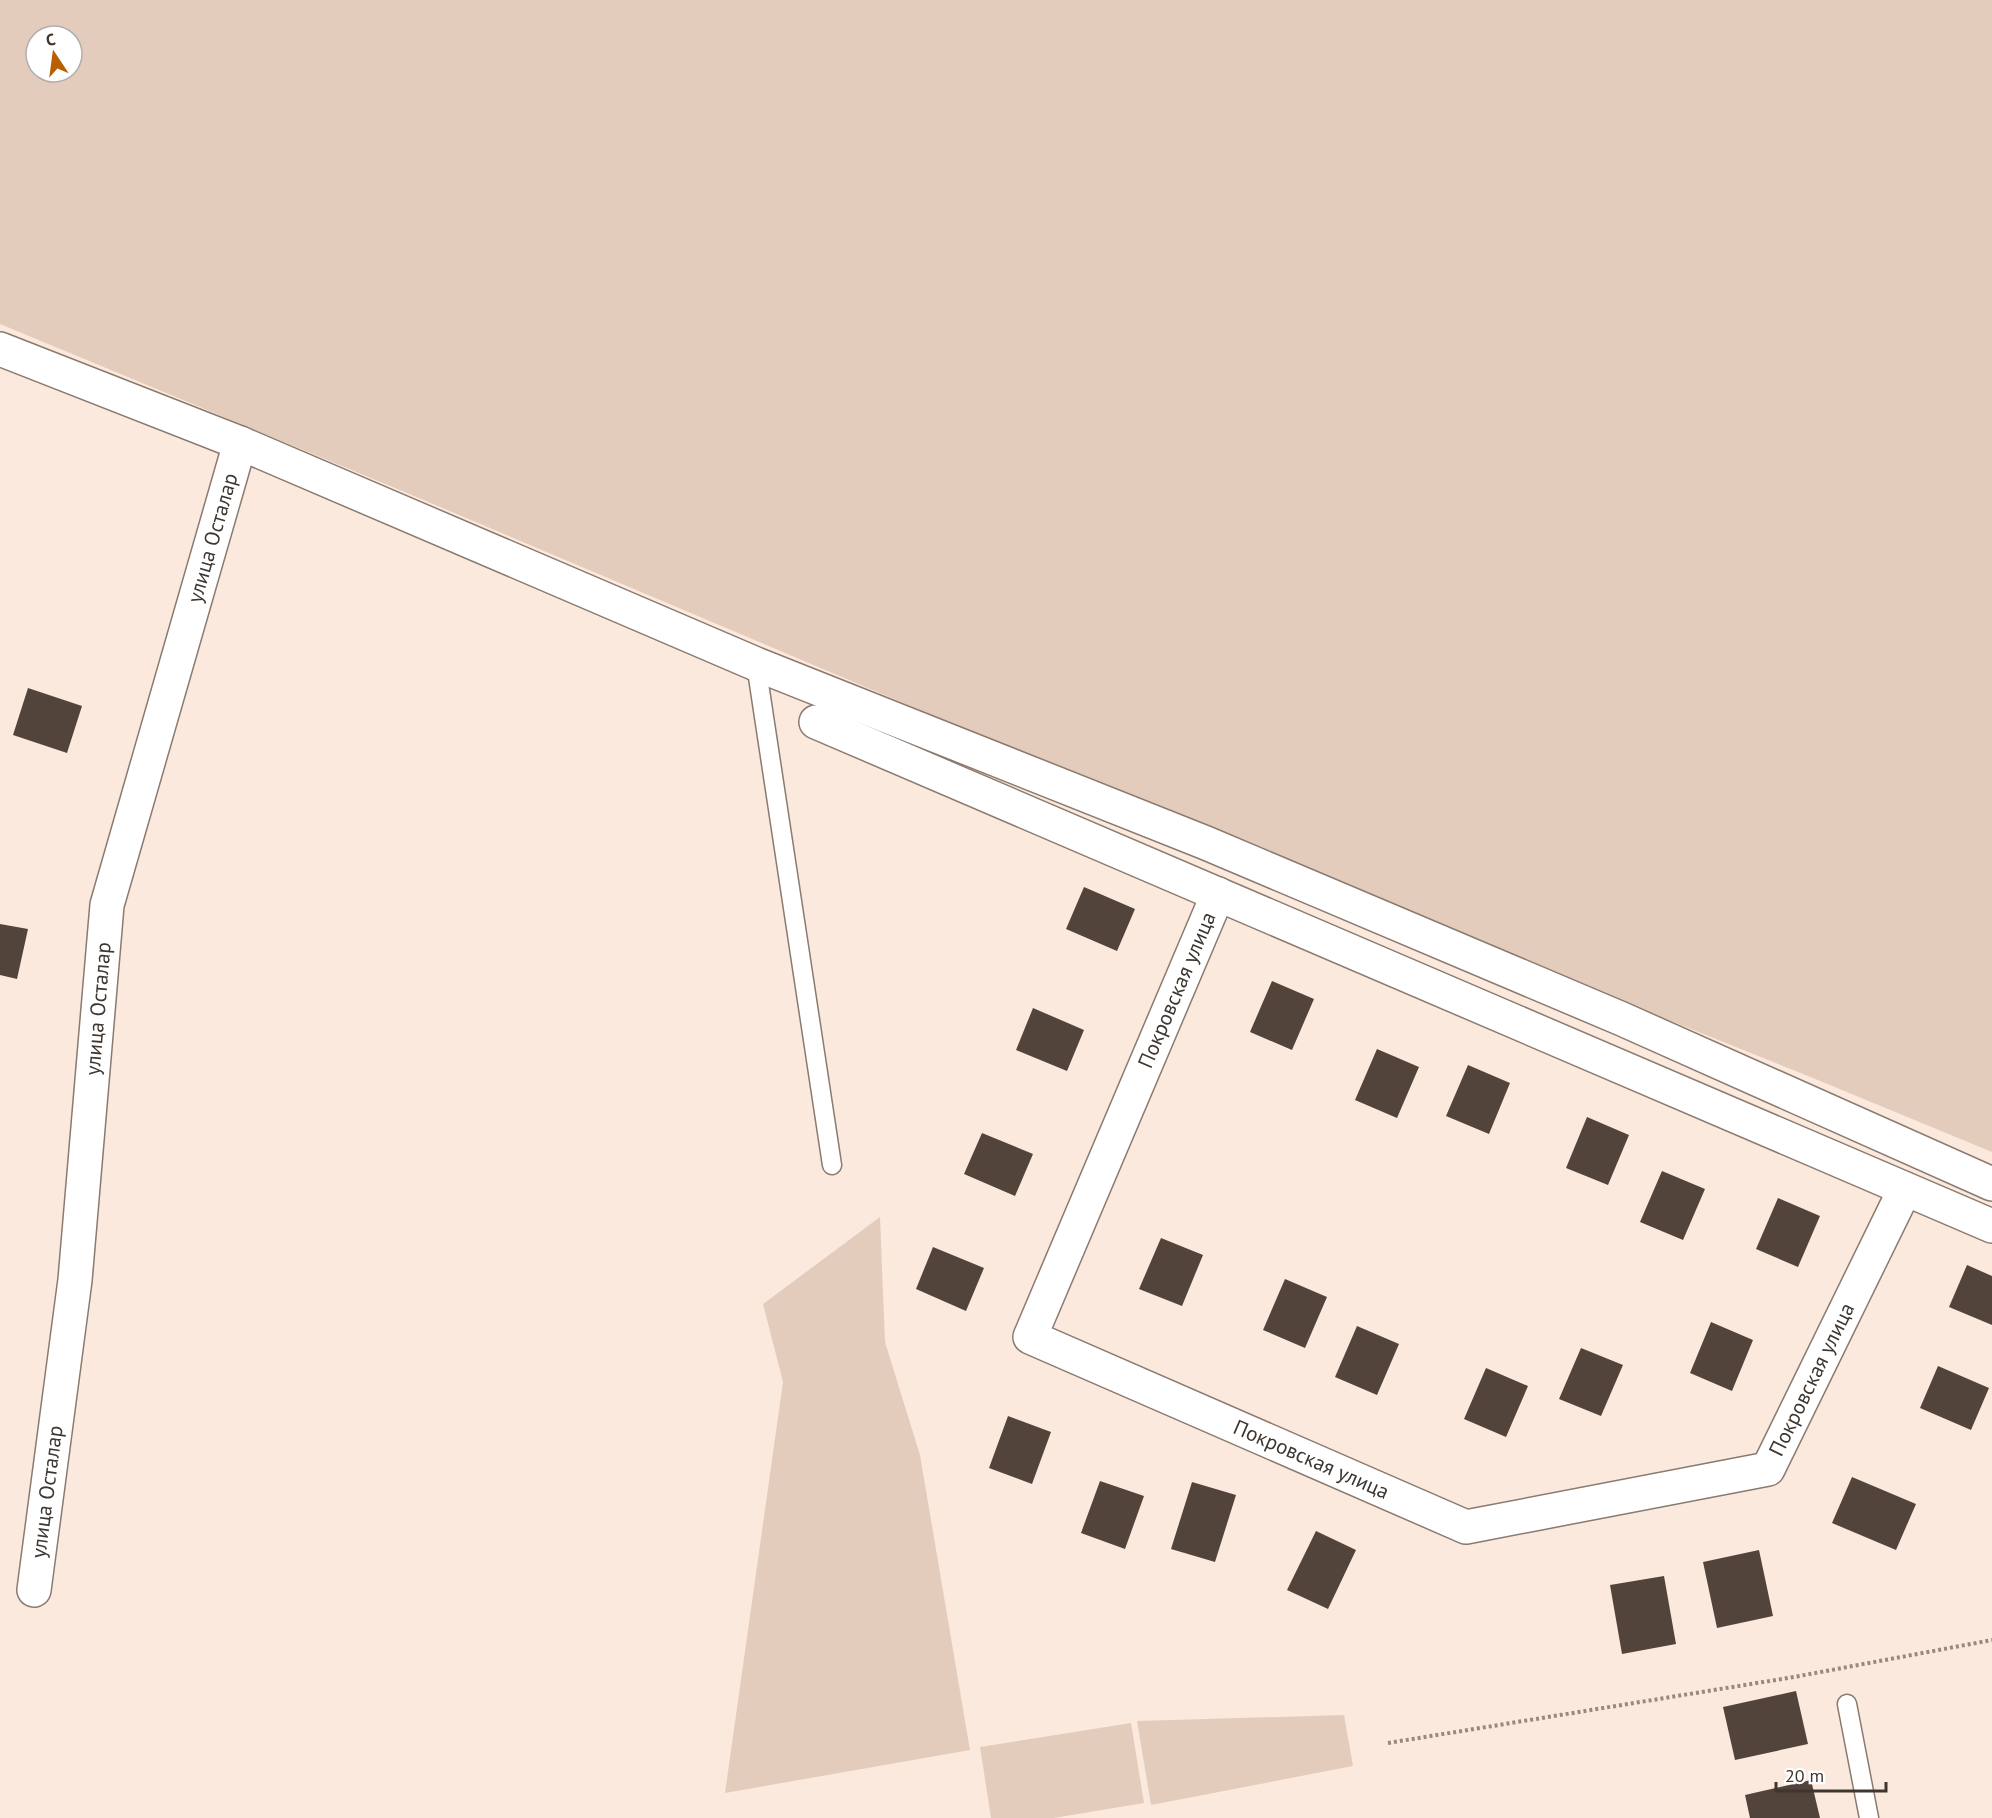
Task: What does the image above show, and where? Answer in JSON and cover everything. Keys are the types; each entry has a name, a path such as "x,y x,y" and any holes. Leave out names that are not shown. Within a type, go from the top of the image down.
{"street":[{"path":"0,349 240,443 756,664 1239,857 1622,1019 1992,1184"},
{"name":"улица Осталар","path":"34,1590 75,1280 107,905 240,443"},
{"name":"Покровская улица","path":"816,722 1992,1226"},
{"name":"Покровская улица","path":"1218,894 1030,1337 1466,1527 1768,1469 1905,1189"}],"lane":[{"path":"756,664 832,1165"},
{"path":"1847,1704 1869,1818"}],"path":[{"path":"1388,1743 1794,1677 1992,1640"}],"shaded area":[{"path":"0,0 1992,0 1992,1152 1367,899 407,493 0,324"},
{"path":"880,1217 885,1342 920,1455 970,1750 725,1793 783,1382 763,1304"},
{"path":"1344,1715 1353,1766 1151,1805 1137,1721"},
{"path":"1131,1723 1144,1803 1054,1818 991,1818 980,1747"}],"building":[{"path":"28,688 82,706 67,753 13,735"},
{"path":"1084,887 1135,909 1117,951 1066,929"},
{"path":"0,924 28,929 17,979 0,975"},
{"path":"1272,981 1314,999 1292,1050 1250,1032"},
{"path":"1033,1008 1084,1030 1067,1071 1016,1050"},
{"path":"1377,1049 1419,1067 1397,1118 1355,1100"},
{"path":"1468,1065 1510,1083 1489,1134 1446,1116"},
{"path":"1587,1117 1629,1135 1608,1185 1566,1168"},
{"path":"982,1133 1033,1154 1015,1196 964,1174"},
{"path":"1662,1171 1705,1189 1683,1240 1640,1222"},
{"path":"1778,1198 1820,1216 1798,1267 1756,1249"},
{"path":"1161,1238 1203,1255 1182,1306 1139,1289"},
{"path":"933,1247 984,1268 966,1311 916,1289"},
{"path":"1967,1265 1992,1276 1992,1325 1949,1307"},
{"path":"1285,1279 1327,1297 1305,1348 1263,1330"},
{"path":"1711,1322 1753,1340 1732,1391 1690,1373"},
{"path":"1357,1326 1399,1344 1377,1395 1335,1377"},
{"path":"1581,1348 1623,1365 1601,1416 1559,1399"},
{"path":"1938,1366 1989,1388 1971,1430 1920,1408"},
{"path":"1486,1368 1528,1386 1506,1437 1464,1419"},
{"path":"1008,1416 1051,1432 1032,1484 989,1468"},
{"path":"1852,1477 1916,1504 1896,1550 1832,1523"},
{"path":"1100,1481 1144,1496 1125,1549 1081,1533"},
{"path":"1192,1482 1236,1495 1215,1562 1171,1549"},
{"path":"1316,1531 1356,1550 1328,1609 1287,1590"},
{"path":"1759,1550 1773,1616 1717,1628 1703,1562"},
{"path":"1664,1576 1676,1644 1622,1654 1610,1585"},
{"path":"1796,1691 1808,1744 1735,1760 1723,1707"},
{"path":"1811,1780 1820,1818 1750,1818 1745,1795"}]}
